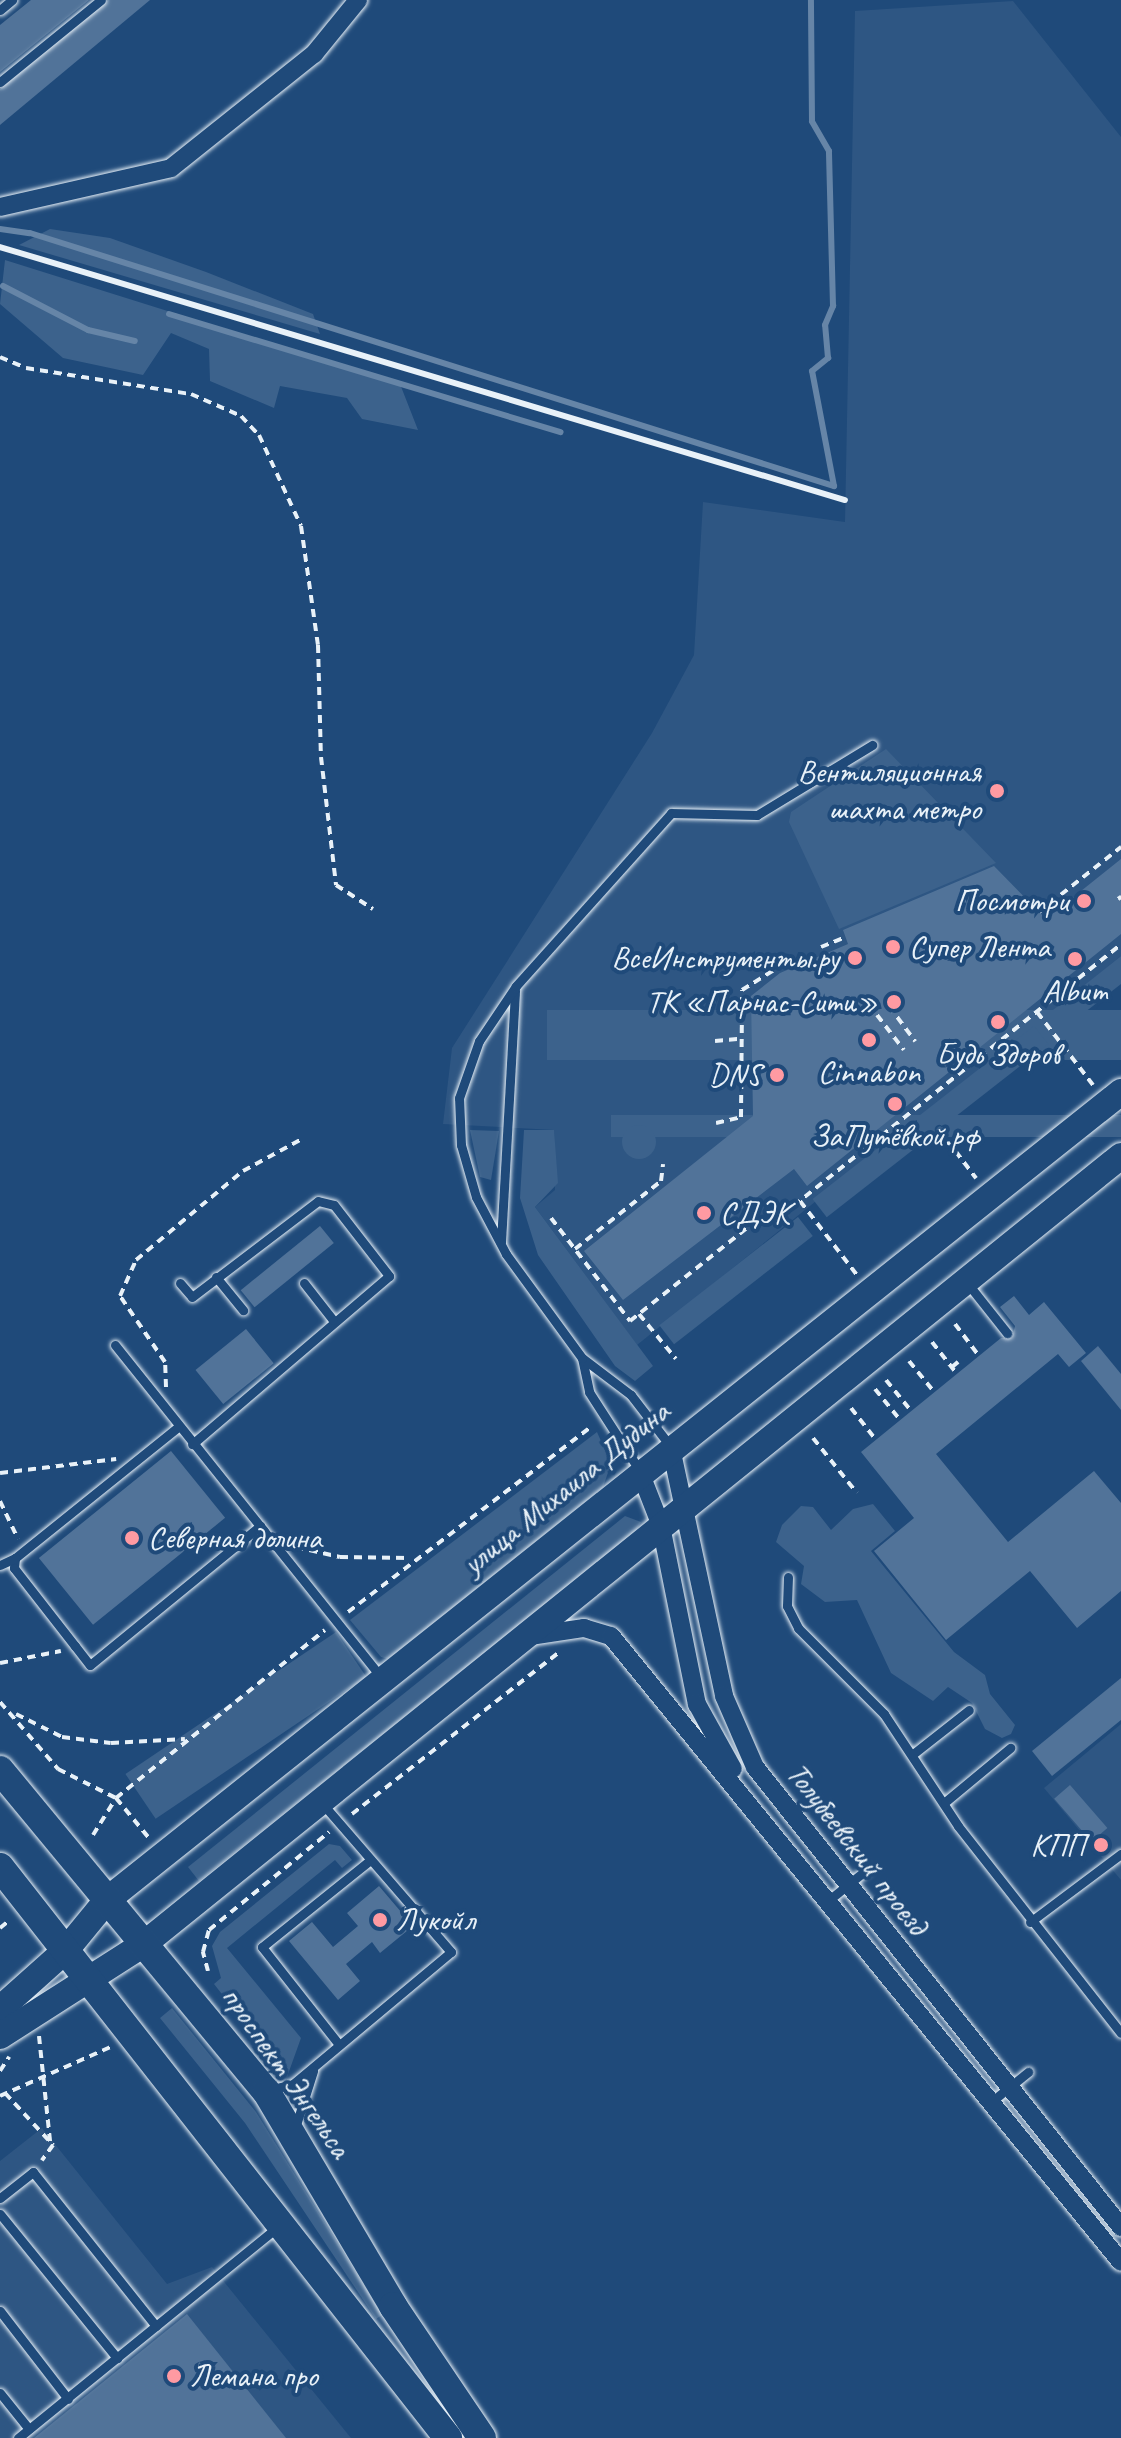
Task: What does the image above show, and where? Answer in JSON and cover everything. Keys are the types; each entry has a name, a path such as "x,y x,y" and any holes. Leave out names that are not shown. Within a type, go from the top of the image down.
{"main road":[{"name":"проспект Энгельса","path":"0,1770 266,2091 296,2136 393,2306 482,2438"},
{"path":"0,1867 283,2223 448,2438"}],"street":[{"path":"0,207 171,168 314,54 358,0"},
{"name":"улица Михаила Дудина","path":"0,2009 66,1950 107,1900 640,1472 1121,1092"},
{"path":"13,2036 86,1975 144,1944 1121,1156"},
{"name":"Толубеевский проезд","path":"671,1448 733,1727 755,1767 846,1886 1121,2227"},
{"name":"Толубеевский проезд","path":"640,1472 661,1526 697,1704 754,1806"},
{"name":"Толубеевский проезд","path":"523,1638 584,1628 611,1636 754,1806 1121,2262"}],"lane":[{"path":"0,10 12,0"},
{"path":"0,82 101,0"},
{"path":"671,1448 631,1395 582,1358 501,1243 476,1197 461,1145 459,1098 479,1041 516,986 671,813 757,815 872,745"},
{"path":"501,1243 516,986"},
{"path":"180,1283 192,1297 307,1204 326,1201 389,1276 333,1320 288,1366 192,1444"},
{"path":"216,1277 243,1310"},
{"path":"966,1281 1007,1333"},
{"path":"304,1283 333,1320"},
{"path":"115,1345 383,1679"},
{"path":"582,1358 589,1392 640,1472"},
{"path":"0,1565 15,1558 22,1549 178,1427"},
{"path":"15,1558 14,1568 90,1665 260,1526"},
{"path":"788,1577 787,1606 798,1628 884,1714 1030,1922 1121,2033"},
{"path":"913,1754 969,1710"},
{"path":"945,1802 1010,1748"},
{"path":"266,2091 293,2084 337,2042 451,1952 388,1873 369,1861 321,1801"},
{"path":"1030,1922 1121,1854"},
{"path":"337,2042 262,1947 369,1861"},
{"path":"829,1900 866,1870"},
{"path":"296,2136 296,2110 318,2063"},
{"path":"991,2102 1028,2072"},
{"path":"0,2198 33,2172 156,2326"},
{"path":"0,2214 117,2358"},
{"path":"18,2438 283,2223"},
{"path":"0,2311 68,2399"},
{"path":"0,2393 29,2429"}],"path":[{"path":"0,357 26,368 191,394 241,416 259,435 301,526 318,645 321,757 336,885 373,909"},
{"path":"1039,912 1121,847"},
{"path":"821,947 846,937"},
{"path":"551,1218 630,1321 753,1223 772,1223 1121,944"},
{"path":"716,1123 741,1117 742,990 776,969"},
{"path":"889,1006 915,1041"},
{"path":"1037,1012 1094,1086"},
{"path":"877,1015 904,1050"},
{"path":"715,1041 740,1039"},
{"path":"168,1413 165,1362 120,1296 136,1260 243,1171 302,1139"},
{"path":"947,1140 977,1180"},
{"path":"575,1249 661,1181 663,1164"},
{"path":"800,1201 858,1276"},
{"path":"639,1314 676,1359"},
{"path":"955,1324 979,1356"},
{"path":"932,1342 957,1374"},
{"path":"909,1361 934,1392"},
{"path":"952,1367 958,1362"},
{"path":"886,1380 911,1411"},
{"path":"875,1389 900,1420"},
{"path":"851,1408 876,1440"},
{"path":"813,1438 857,1493"},
{"path":"0,1473 138,1458"},
{"path":"0,1501 22,1549"},
{"path":"271,1541 340,1557 412,1558"},
{"path":"0,1663 75,1646"},
{"path":"208,1971 209,1930 339,1824 568,1647"},
{"path":"0,1702 14,1713 62,1737 111,1743 187,1739"},
{"path":"14,1713 58,1769 116,1798 151,1840"},
{"path":"0,1928 10,1920"},
{"path":"13,2036 39,2026 41,2078 50,2141 33,2172"},
{"path":"105,2039 121,2059"},
{"path":"50,2141 2,2095 119,2043"}],"shaded area":[{"path":"1013,1 1121,137 1121,956 637,1345 535,1207 555,1190 554,1130 443,1124 452,1048 652,733 694,655 703,502 845,522 855,11"},
{"path":"50,229 110,238 206,272 313,314 320,334 19,245"},
{"path":"5,260 400,384 418,430 362,419 347,398 280,386 274,408 210,381 209,349 171,333 143,375 63,358 0,304"},
{"path":"886,749 996,863 839,929 789,822 791,812"},
{"path":"1121,956 1121,984 1066,1027 1053,1010"},
{"path":"547,1010 1121,1010 1121,1060 547,1060"},
{"path":"1034,1026 1048,1044 827,1217 813,1199"},
{"path":"611,1115 1121,1115 1121,1137 611,1137"},
{"path":"639,1125 651,1130 656,1142 651,1154 639,1159 627,1154 622,1142 627,1130"},
{"path":"470,1130 499,1131 491,1180 480,1177"},
{"path":"524,1130 554,1130 558,1183 535,1207 653,1366 635,1381 615,1366 538,1255 520,1198"},
{"path":"798,1217 813,1236 674,1344 659,1325"},
{"path":"597,1432 611,1464 603,1487 388,1659 381,1657 350,1620"},
{"path":"873,1504 895,1531 871,1551 954,1652 985,1675 990,1694 1015,1725 1011,1734 1002,1738 985,1729 972,1703 948,1687 933,1701 891,1673 857,1600 825,1602 801,1584 804,1566 776,1542 782,1525 801,1506 813,1507 831,1530 853,1509"},
{"path":"625,1516 641,1522 635,1532 199,1881 188,1867"},
{"path":"336,1632 366,1677 156,1819 125,1774"},
{"path":"1121,1724 1121,1880 1044,1788"},
{"path":"329,1844 340,1846 352,1860 342,1868 335,1860 227,1948 301,2038 287,2077 214,1984 221,1978 212,1946 220,1932"},
{"path":"172,2008 256,2112 382,2315 376,2319 245,2123 160,2018"},
{"path":"42,2128 167,2284 212,2267 351,2438 0,2438 0,2161"}],"building":[{"path":"31,0 89,0 0,72 0,25"},
{"path":"108,0 150,0 0,125 0,89"},
{"name":"Вентиляционная шахта метро","path":"997,780 1004,783 1007,790 1004,797 997,800 990,797 987,790 990,783"},
{"name":"ТК «Парнас-Сити»","path":"1121,859 1121,934 807,1186 794,1169 623,1300 584,1251 753,1116 751,996 780,973 848,944 843,930 994,866 1046,919"},
{"path":"320,1226 334,1243 255,1307 241,1290"},
{"path":"1014,1296 1029,1315 1044,1302 1086,1353 1069,1367 1058,1354 936,1454 1008,1542 1094,1471 1121,1503 1121,1591 1077,1628 1030,1571 946,1640 874,1551 914,1518 861,1452 1001,1338 1012,1338 1015,1326 1000,1307"},
{"path":"246,1329 274,1363 223,1404 195,1370"},
{"path":"1098,1346 1121,1374 1121,1410 1081,1361"},
{"name":"Северная долина","path":"171,1451 225,1518 93,1625 39,1558"},
{"path":"1121,1678 1121,1720 1052,1776 1032,1751"},
{"path":"1070,1785 1107,1828 1092,1842 1054,1799"},
{"path":"379,1886 413,1926 380,1953 372,1942 346,1964 360,1981 338,2000 289,1941 312,1922 333,1947 358,1926 347,1913"},
{"name":"Лемана про","path":"187,2314 286,2438 34,2438"}],"waterway":[{"path":"0,229 30,233 834,486 812,371 828,358 825,325 833,306 829,151 812,121 811,0"},
{"path":"3,286 88,330 135,341"},
{"path":"169,314 561,432"}],"railway":[{"path":"0,247 845,500"}],"place":[{"name":"Вентиляционная шахта метро","path":"997,791"},
{"name":"Посмотри","path":"1084,901"},
{"name":"Супер Лента","path":"893,947"},
{"name":"ВсеИнструменты.ру","path":"855,958"},
{"name":"Album","path":"1075,959"},
{"name":"ТК «Парнас-Сити»","path":"894,1002"},
{"name":"Будь Здоров","path":"998,1022"},
{"name":"Cinnabon","path":"869,1040"},
{"name":"DNS","path":"777,1075"},
{"name":"ЗаПутёвкой.рф","path":"895,1104"},
{"name":"СДЭК","path":"704,1213"},
{"name":"Северная долина","path":"132,1538"},
{"name":"КПП","path":"1101,1845"},
{"name":"Лукойл","path":"380,1920"},
{"name":"Лемана про","path":"174,2376"}]}
